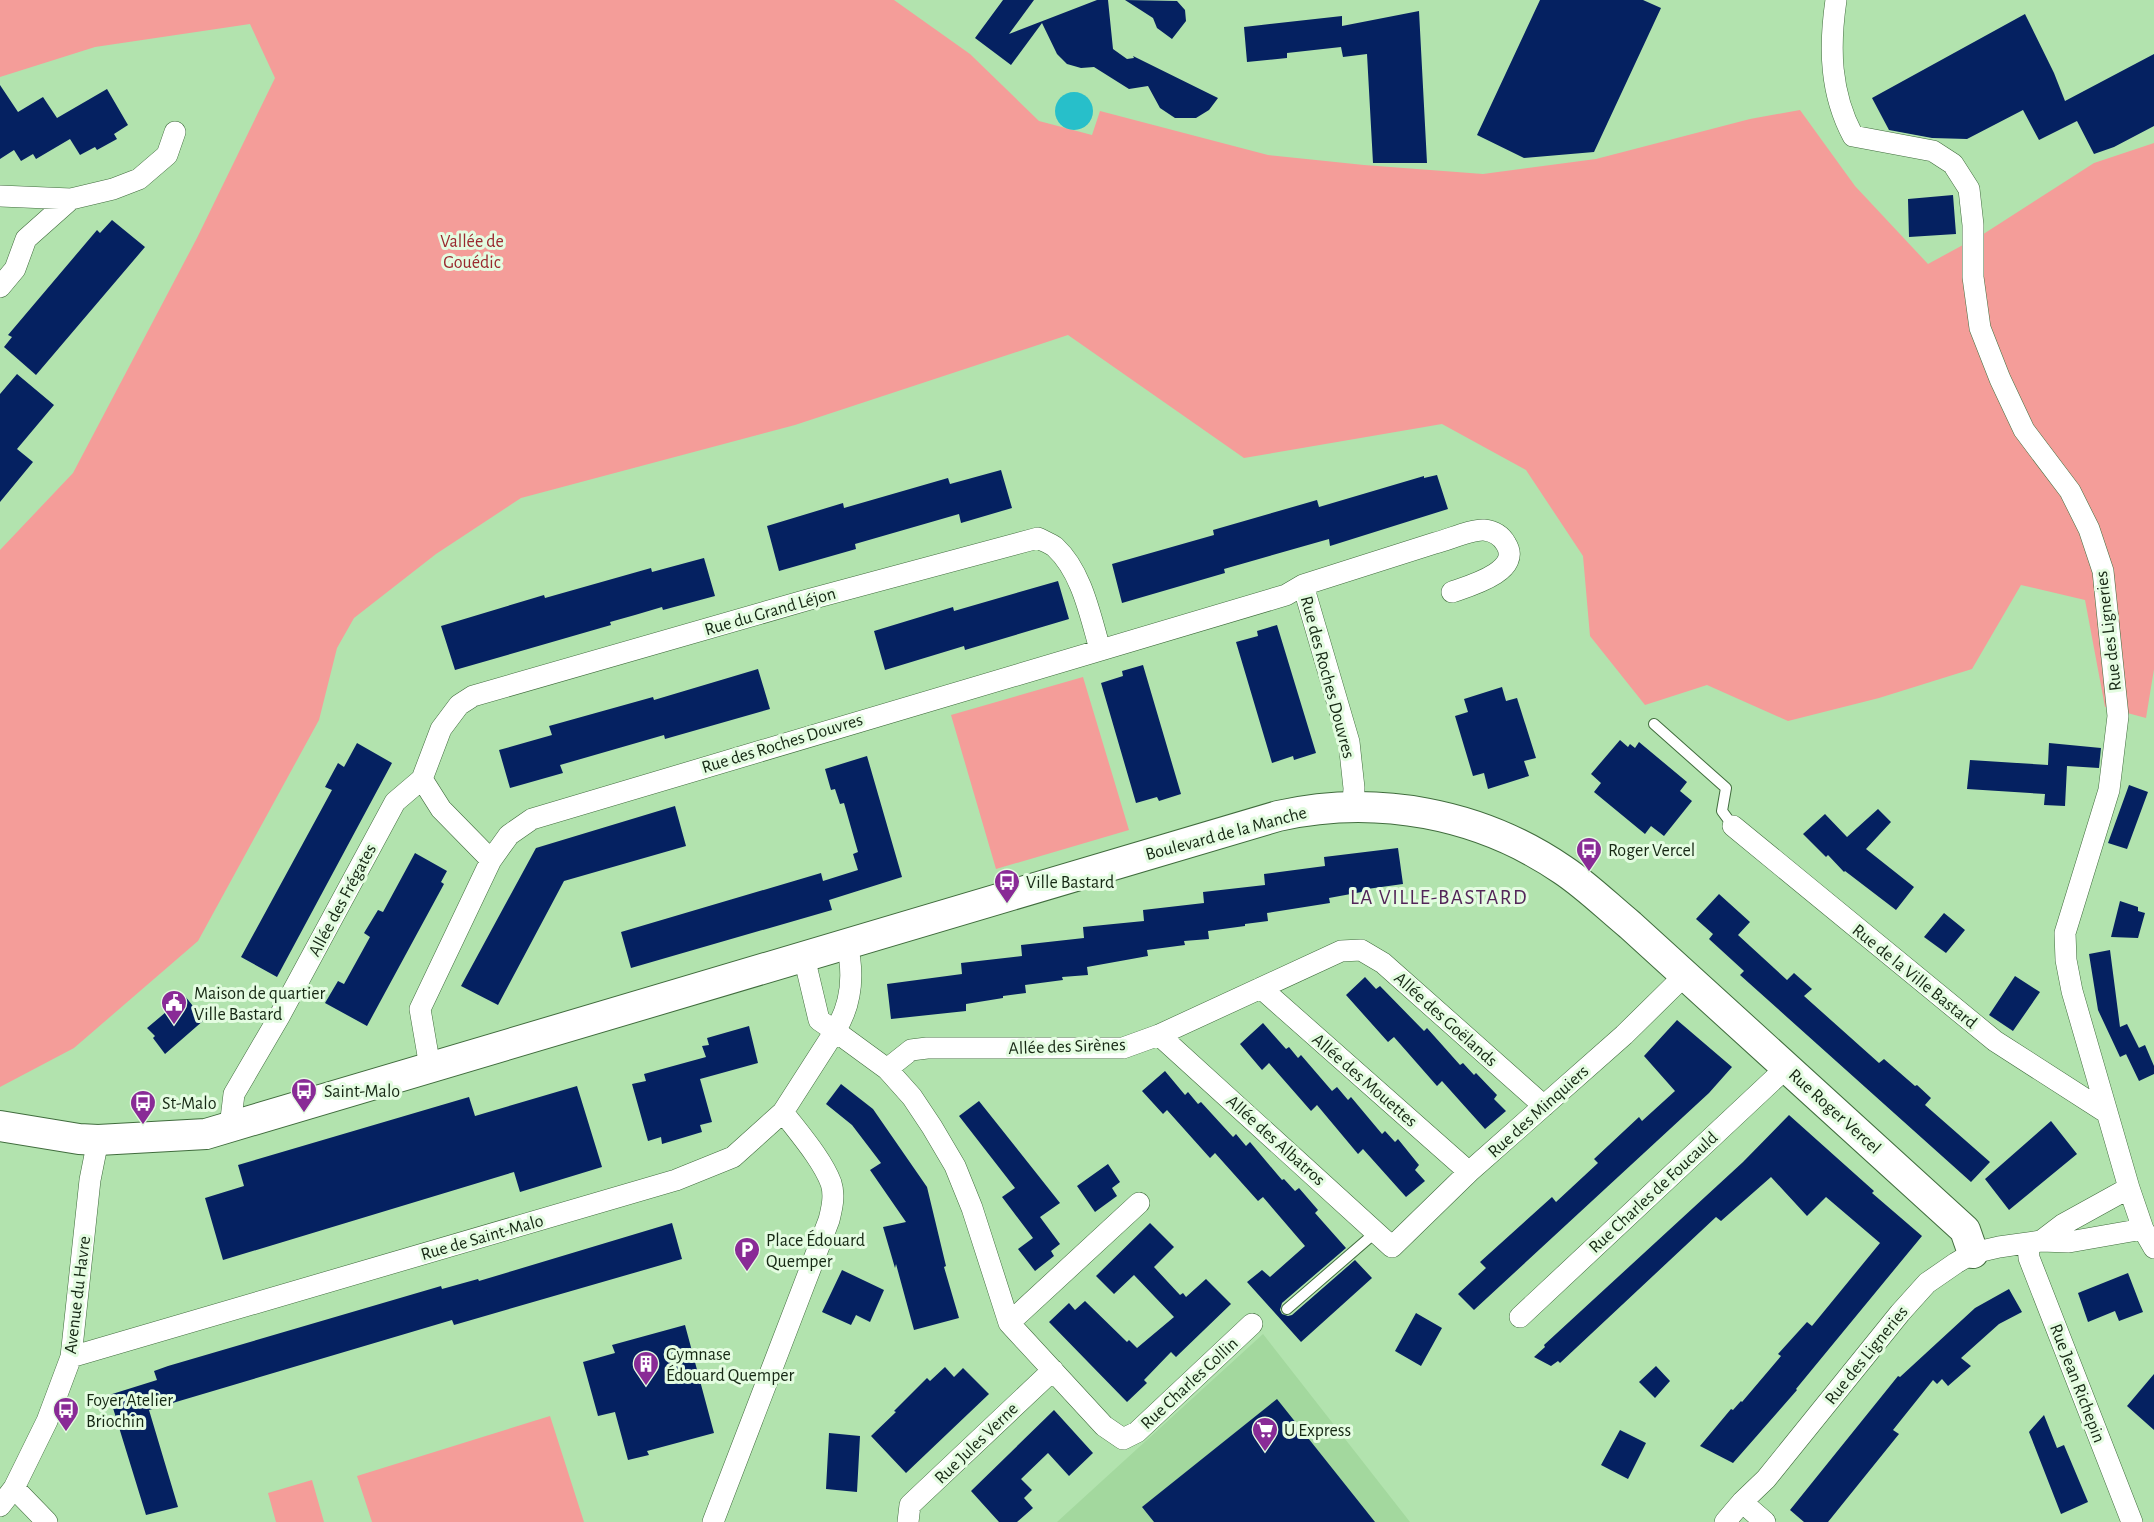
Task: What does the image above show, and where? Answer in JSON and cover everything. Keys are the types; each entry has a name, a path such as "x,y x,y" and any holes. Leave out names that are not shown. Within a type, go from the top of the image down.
{"street":[{"name":"Rue des Ligneries","path":"1725,1522 1766,1479 1900,1312 1927,1282 1973,1253 1999,1247 2069,1242 2143,1229 2072,991 2066,960 2065,933 2109,790 2118,716 2103,571 2089,529 2070,491 2024,430 2000,380 1980,328 1974,277 1973,225 1969,189 1953,164 1934,151 1852,136 1838,104 1832,68 1832,30 1836,0"},
{"path":"0,196 71,198 113,189 139,179 167,155 175,132"},
{"path":"0,287 15,269 26,239 71,198"},
{"name":"Rue des Roches Douvres","path":"430,1067 420,1009 491,860 509,835 532,819 1286,595 1303,585 1443,541 1483,530 1499,534 1508,546 1508,561 1499,572 1478,583 1452,592"},
{"name":"Rue du Grand Léjon","path":"422,778 441,729 459,705 473,696 807,600 1038,538 1054,547 1073,571 1085,598 1100,649"},
{"name":"Rue des Roches Douvres","path":"1303,585 1349,742 1354,788 1353,806"},
{"path":"422,778 441,809 491,860"},
{"name":"Allée des Frégates","path":"230,1127 234,1094 279,1017 395,802 422,778"},
{"name":"Boulevard de la Manche","path":"0,1125 79,1139 98,1140 206,1134 1308,809 1353,806 1400,808 1450,819 1494,833 1529,850 1580,883 1685,975"},
{"name":"Rue de la Ville Bastard","path":"1733,826 1995,1041 2107,1113"},
{"name":"Rue de Saint-Malo","path":"71,1357 676,1180 733,1157 783,1112 844,1017 851,986 851,961 847,944"},
{"name":"Allée des Goëlands","path":"1341,951 1361,950 1383,963 1544,1106"},
{"name":"Allée des Sirènes","path":"887,1069 911,1050 927,1048 1123,1048 1160,1035 1341,951"},
{"path":"804,957 819,1020 887,1069 912,1097 955,1166 972,1208 1009,1323 1053,1370"},
{"name":"Rue Roger Vercel","path":"1685,975 1965,1230 1973,1253"},
{"name":"Rue des Minquiers","path":"1392,1246 1469,1172 1624,1035 1685,975"},
{"name":"Allée des Mouettes","path":"1261,988 1469,1172"},
{"name":"Allée des Albatros","path":"1160,1035 1392,1246"},
{"name":"Rue Charles de Foucauld","path":"1520,1317 1786,1067"},
{"path":"713,1522 829,1220 833,1204 831,1183 819,1162 783,1112"},
{"name":"Avenue du Havre","path":"0,1506 14,1488 46,1421 71,1357 90,1180 98,1140"},
{"path":"2035,1243 2062,1225 2129,1188"},
{"path":"1009,1323 1139,1203"},
{"path":"2143,1229 2154,1248"},
{"name":"Rue Jean Richepin","path":"2035,1243 2029,1258 2132,1522"},
{"name":"Rue Charles Collin","path":"1053,1370 1104,1426 1123,1439 1137,1432 1252,1324"},
{"name":"Rue Jules Verne","path":"908,1522 910,1506 1053,1370"},
{"path":"14,1488 47,1522"},
{"path":"1742,1502 1765,1522"}],"lane":[{"path":"1654,724 1726,788 1722,811 1733,826"},
{"path":"1287,1310 1376,1232"}],"shaded area":[{"path":"1263,1334 1410,1522 1057,1522"}],"green space":[{"name":"Vallée de Gouédic","path":"0,0 894,0 970,54 1039,121 1092,135 1100,111 1268,155 1483,174 1596,159 1750,119 1800,110 1855,186 1928,264 1985,233 2094,163 2154,143 2154,669 2146,718 2105,707 2085,600 2021,585 1972,669 1879,698 1788,721 1707,685 1645,705 1590,636 1583,556 1526,470 1442,424 1244,458 1068,335 795,425 521,498 436,554 354,618 337,648 319,720 198,941 74,1048 0,1087 0,550 73,473 197,238 275,78 250,24 95,47 0,77"},
{"path":"1083,677 1129,830 996,869 951,715"},
{"path":"550,1416 584,1522 372,1522 357,1476"},
{"path":"312,1480 324,1522 276,1522 268,1493"}],"water":[{"path":"1074,92 1088,97 1093,111 1088,125 1074,130 1060,125 1055,111 1060,97"}],"building":[{"path":"1003,0 1034,0 1009,34 1097,0 1108,0 1113,49 1127,59 1134,58 1133,56 1218,98 1209,110 1196,118 1175,118 1160,108 1148,86 1129,89 1094,67 1081,68 1067,64 1057,54 1042,23 1011,65 975,38"},
{"path":"1125,0 1177,1 1185,10 1186,21 1172,39 1157,28 1153,18"},
{"path":"1540,0 1643,0 1661,8 1594,152 1524,158 1477,135"},
{"path":"1419,11 1427,163 1373,163 1367,54 1343,57 1341,47 1287,53 1287,58 1247,62 1244,27 1342,16 1342,26"},
{"path":"2025,14 2065,101 2154,54 2154,126 2114,147 2094,154 2077,121 2039,140 2023,110 1967,139 1932,138 1889,130 1872,98"},
{"path":"0,85 18,112 43,97 57,118 107,89 128,125 114,134 117,139 97,150 95,147 80,155 70,139 36,159 33,154 21,161 14,150 0,159"},
{"path":"1953,195 1956,234 1909,237 1908,199"},
{"path":"112,220 145,247 36,375 4,347 12,337 8,335 97,230 100,233"},
{"path":"17,374 54,405 17,449 33,462 0,502 0,394"},
{"path":"1001,470 1012,508 961,523 959,514 855,544 856,549 779,571 767,526 843,503 844,508 948,478 950,484"},
{"path":"1437,475 1448,509 1330,546 1329,539 1224,569 1225,573 1122,603 1112,564 1214,535 1213,530 1317,500 1319,507 1424,476 1424,478"},
{"path":"704,558 715,596 663,610 662,607 610,622 611,625 455,670 441,626 544,595 545,598 651,568 652,572"},
{"path":"1058,581 1069,619 965,650 964,646 885,670 874,631 953,607 954,611"},
{"path":"1277,625 1316,753 1294,760 1293,756 1272,763 1236,642 1258,636 1257,631"},
{"path":"1143,665 1181,794 1159,801 1157,797 1136,803 1101,683 1123,676 1122,671"},
{"path":"758,669 770,709 665,739 664,735 560,765 563,773 510,788 499,750 552,735 549,726 653,697 654,700"},
{"path":"1502,687 1506,701 1517,698 1536,758 1524,761 1529,776 1488,789 1484,773 1473,776 1455,716 1468,712 1464,699"},
{"path":"1620,740 1628,747 1630,744 1635,748 1639,742 1687,782 1680,791 1692,801 1664,836 1651,826 1645,834 1594,792 1601,783 1591,774"},
{"path":"357,743 392,763 277,977 241,957 332,790 325,787 338,763 344,767"},
{"path":"2049,743 2101,748 2099,768 2067,766 2065,806 2044,805 2045,794 1967,789 1970,760 2048,765"},
{"path":"867,756 902,877 829,900 832,910 631,968 621,932 821,873 823,881 858,870 853,854 858,852 844,803 840,804 835,789 831,790 825,769"},
{"path":"2129,785 2148,792 2127,849 2108,843"},
{"path":"675,806 686,846 564,881 498,1005 461,986 536,848"},
{"path":"1878,809 1891,822 1866,849 1914,887 1896,910 1844,872 1803,834 1825,814 1847,837"},
{"path":"1398,848 1403,884 1329,898 1330,903 1267,913 1268,921 1208,931 1209,939 1184,941 1185,945 1147,950 1148,956 1087,967 1088,975 1062,977 1063,980 1025,985 1026,993 966,1004 966,1011 891,1019 887,984 962,974 961,963 1022,956 1021,945 1084,938 1083,927 1144,921 1143,910 1204,903 1203,892 1265,885 1264,874 1325,866 1324,857"},
{"path":"415,853 447,871 441,882 444,884 367,1026 325,1003 338,981 344,984 370,937 364,933 378,910 383,912"},
{"path":"1719,894 1750,922 1738,935 1787,980 1794,973 1812,989 1804,996 1879,1063 1884,1059 1915,1086 1917,1085 1931,1098 1925,1105 1990,1162 1971,1182 1740,975 1744,971 1709,939 1713,934 1696,919"},
{"path":"2120,901 2138,907 2138,911 2145,913 2138,938 2111,937"},
{"path":"1944,913 1965,930 1946,953 1924,937"},
{"path":"2110,950 2120,1027 2127,1024 2139,1048 2120,1057 2098,1010 2089,954"},
{"path":"2015,976 2040,992 2013,1031 1989,1015"},
{"path":"1365,977 1376,989 1380,986 1424,1031 1427,1028 1460,1065 1463,1063 1474,1075 1476,1073 1497,1095 1494,1099 1506,1111 1485,1129 1442,1081 1437,1086 1394,1037 1388,1042 1346,995"},
{"name":"Maison de quartier Ville Bastard","path":"185,996 204,1020 165,1054 153,1038 155,1036 147,1028"},
{"path":"1677,1020 1732,1067 1709,1093 1474,1310 1458,1294 1486,1268 1480,1262 1552,1197 1556,1202 1598,1163 1594,1159 1639,1117 1642,1121 1675,1091 1644,1056"},
{"path":"1263,1023 1286,1049 1289,1047 1298,1058 1301,1055 1332,1091 1337,1087 1348,1100 1351,1097 1382,1134 1385,1131 1395,1142 1398,1139 1419,1165 1415,1170 1425,1181 1406,1197 1363,1149 1358,1154 1317,1105 1311,1111 1269,1063 1262,1070 1240,1044"},
{"path":"749,1026 758,1063 700,1079 712,1122 700,1125 702,1132 662,1144 661,1137 648,1141 632,1084 646,1081 644,1074 706,1057 702,1046 709,1045 707,1038"},
{"path":"2145,1045 2154,1066 2154,1074 2139,1081 2126,1054"},
{"path":"1165,1071 1185,1095 1188,1092 1198,1104 1201,1102 1233,1137 1236,1134 1246,1146 1250,1142 1282,1180 1284,1179 1295,1191 1299,1188 1318,1210 1315,1213 1346,1248 1282,1303 1280,1310 1282,1314 1292,1315 1355,1260 1372,1278 1301,1342 1247,1282 1262,1270 1270,1277 1305,1246 1263,1197 1258,1201 1215,1153 1210,1158 1167,1110 1163,1114 1142,1091"},
{"path":"841,1084 873,1109 927,1187 946,1266 944,1267 959,1318 914,1330 883,1227 906,1222 870,1170 881,1163 852,1125 826,1104"},
{"path":"577,1086 602,1167 520,1192 514,1172 223,1260 205,1198 244,1186 238,1165 469,1097 475,1116"},
{"path":"979,1101 1060,1203 1040,1217 1060,1244 1051,1251 1054,1256 1035,1271 1018,1249 1033,1238 1002,1197 1015,1188 959,1116"},
{"path":"1789,1115 1874,1191 1872,1193 1922,1236 1797,1390 1733,1463 1700,1446 1731,1409 1733,1410 1742,1402 1781,1356 1778,1354 1807,1322 1812,1326 1880,1243 1826,1197 1807,1216 1771,1177 1721,1221 1716,1217 1560,1363 1558,1361 1551,1366 1534,1357 1545,1347 1544,1345 1743,1162"},
{"path":"2051,1121 2077,1154 2009,1210 1985,1179"},
{"path":"1108,1164 1120,1182 1112,1188 1117,1196 1095,1212 1077,1186"},
{"path":"672,1223 682,1259 454,1325 452,1320 149,1410 178,1507 146,1515 109,1395 157,1380 154,1371 168,1366 441,1286 442,1289 478,1279 479,1281"},
{"path":"1150,1223 1174,1247 1154,1267 1180,1295 1183,1293 1186,1297 1206,1279 1231,1304 1176,1357 1171,1352 1144,1380 1147,1383 1127,1402 1049,1322 1069,1303 1075,1310 1085,1301 1127,1342 1129,1340 1137,1348 1174,1317 1134,1275 1114,1294 1096,1276"},
{"path":"842,1270 884,1290 870,1322 856,1315 851,1325 822,1312"},
{"path":"2128,1273 2143,1312 2119,1321 2115,1311 2088,1322 2078,1293"},
{"path":"2009,1289 2022,1312 1999,1324 1961,1358 1971,1366 1948,1386 1942,1379 1937,1384 1933,1380 1893,1430 1899,1434 1828,1522 1804,1522 1790,1510 1898,1376 1900,1377 1975,1308"},
{"path":"1416,1313 1442,1328 1421,1366 1395,1351"},
{"name":"Gymnase Édouard Quemper","path":"685,1325 714,1433 647,1451 649,1455 628,1460 615,1412 598,1416 583,1362 615,1353 612,1345"},
{"path":"1656,1366 1670,1381 1655,1398 1639,1382"},
{"path":"945,1367 954,1377 963,1368 989,1394 906,1473 871,1436 927,1378 930,1381"},
{"path":"2154,1374 2154,1430 2127,1406"},
{"name":"U Express","path":"1277,1399 1375,1522 1154,1522 1142,1507"},
{"path":"1054,1410 1093,1453 1069,1476 1048,1453 1021,1479 1032,1490 1024,1498 1033,1508 1017,1522 999,1522 971,1491"},
{"path":"2044,1415 2057,1448 2064,1445 2088,1502 2061,1514 2029,1432"},
{"path":"1620,1430 1646,1443 1628,1479 1601,1465"},
{"path":"829,1433 860,1436 857,1492 826,1489"}],"place":[{"name":"Roger Vercel","path":"1589,873"},
{"name":"Ville Bastard","path":"1007,905"},
{"name":"Maison de quartier Ville Bastard","path":"174,1026"},
{"name":"Saint-Malo","path":"304,1114"},
{"name":"St-Malo","path":"143,1126"},
{"name":"Place Édouard Quemper","path":"747,1273"},
{"name":"Gymnase Édouard Quemper","path":"646,1387"},
{"name":"Foyer Atelier Briochin","path":"66,1433"},
{"name":"U Express","path":"1265,1453"}],"district":[{"name":"LA VILLE-BASTARD","path":"1439,897"}]}
